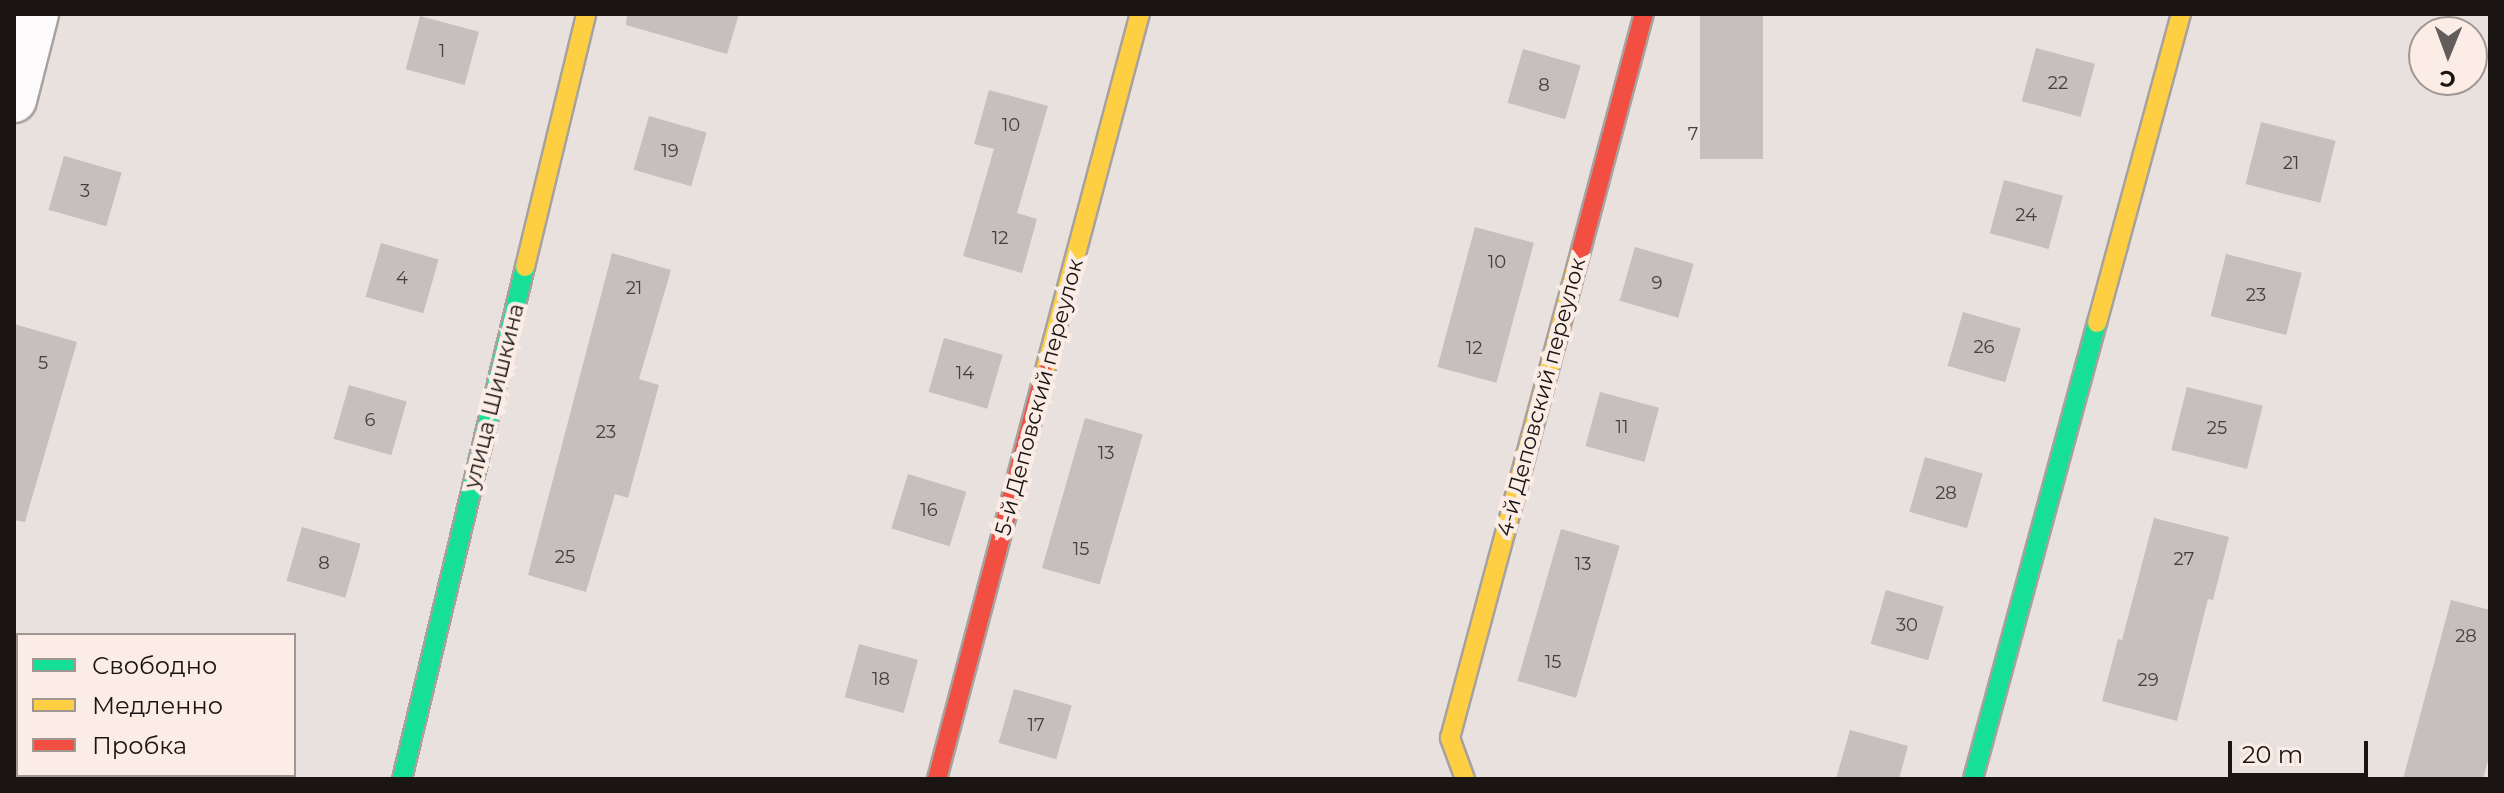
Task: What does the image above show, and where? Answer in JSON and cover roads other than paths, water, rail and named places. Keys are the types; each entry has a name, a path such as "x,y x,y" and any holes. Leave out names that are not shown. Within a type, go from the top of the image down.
{"street":[{"path":"14,100 36,14"},
{"name":"улица Шишкина","path":"402,779 586,14"},
{"name":"5-й Деповский переулок","path":"937,779 1140,14"},
{"name":"4-й Деповский переулок","path":"1465,779 1450,738 1644,14"},
{"path":"1973,779 2181,14"}]}
